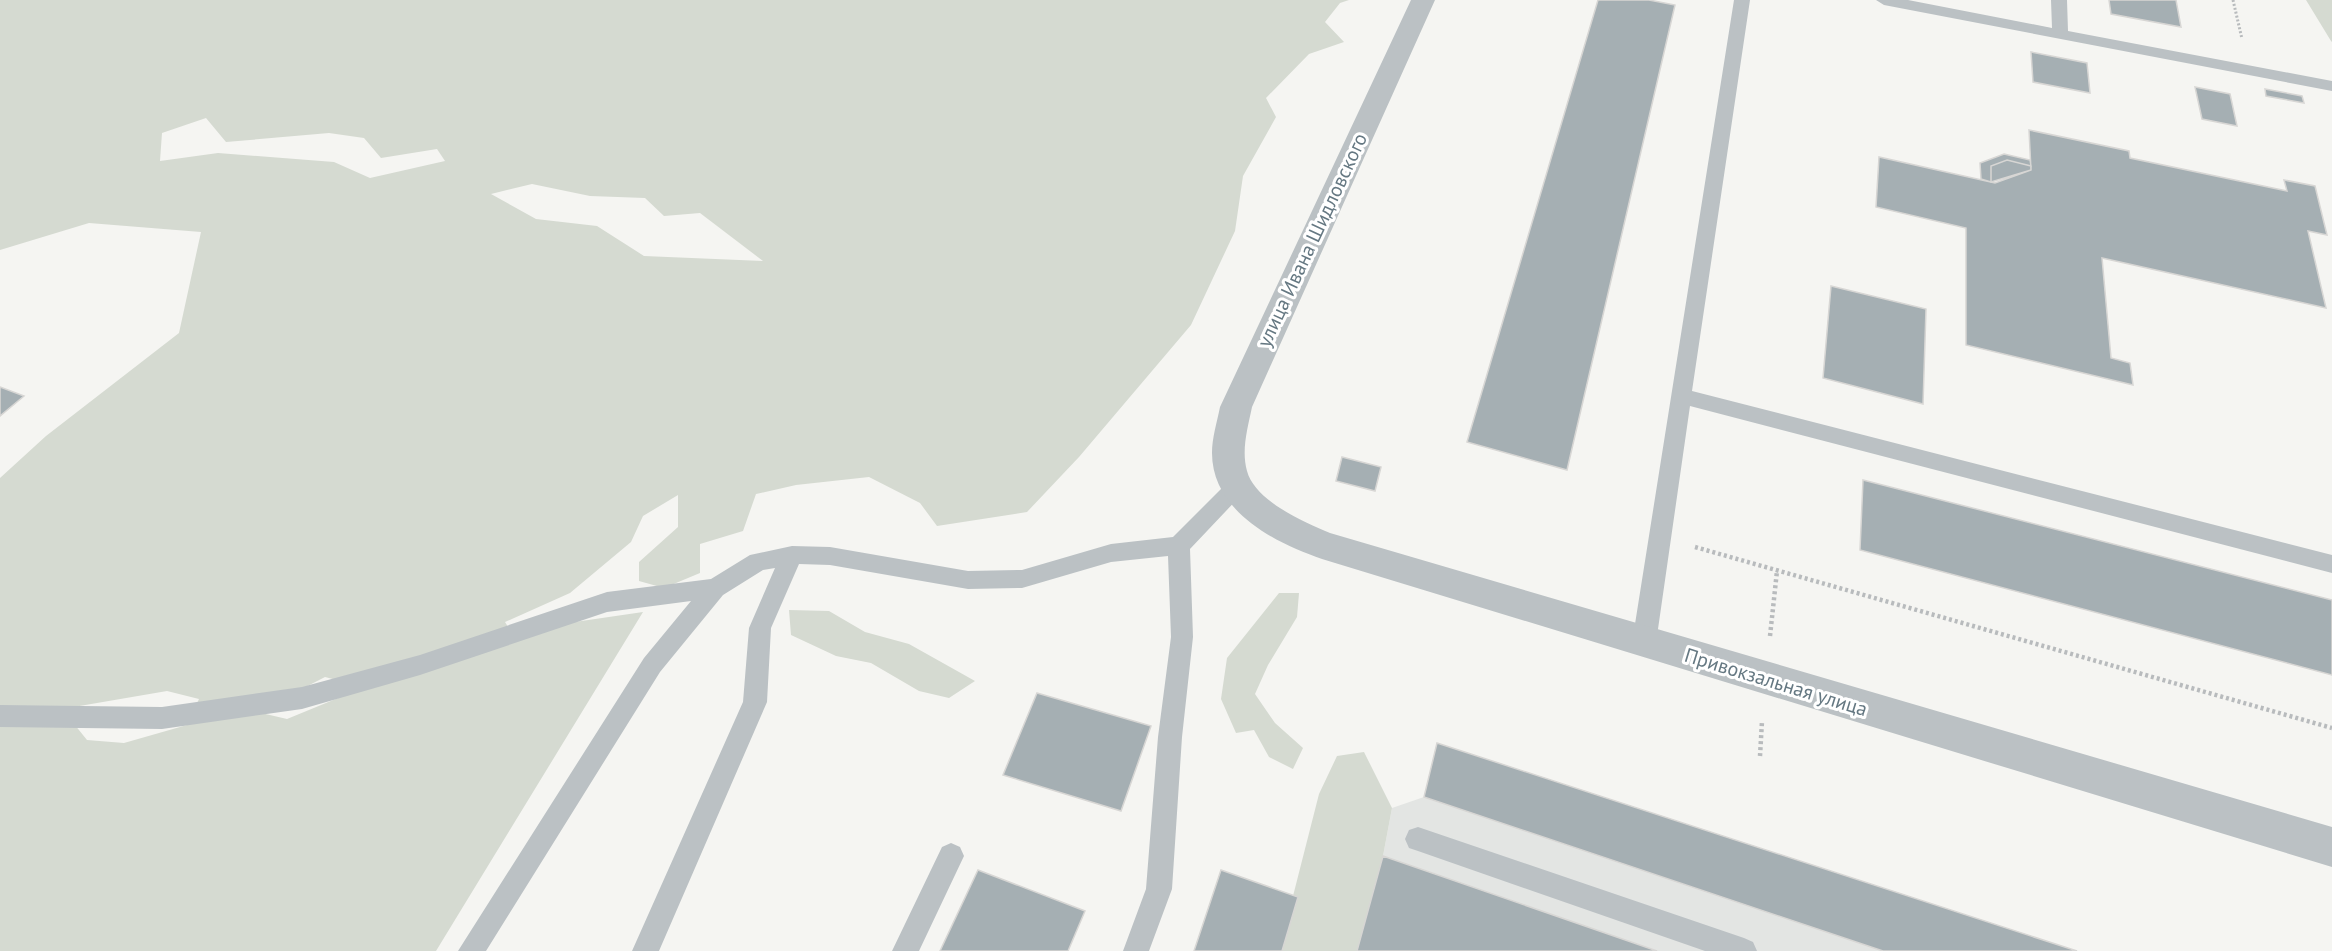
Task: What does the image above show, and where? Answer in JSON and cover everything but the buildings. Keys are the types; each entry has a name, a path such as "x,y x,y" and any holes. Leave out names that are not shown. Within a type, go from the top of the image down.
{"street":[{"name":"улица Ивана Шидловского","path":"1236,487 1228,455 1236,407 1423,0"},
{"name":"Привокзальная улица","path":"1236,487 1274,523 1322,545 2332,848"}],"lane":[{"path":"1644,643 1742,0"},
{"path":"1884,0 2332,86"},
{"path":"2058,0 2060,33"},
{"path":"1682,396 2332,564"},
{"path":"471,951 652,665 716,588 758,562 792,555 830,556 968,580 1022,579 1111,553 1179,546 1236,487"},
{"path":"1136,951 1159,889 1170,737 1182,637 1179,546"},
{"path":"645,951 755,702 760,628 792,555"},
{"path":"0,716 162,717 302,698 420,665 607,602 716,588"},
{"path":"1418,839 1744,951"},
{"path":"905,951 951,856"}],"path":[{"path":"1661,537 2332,728"}],"shaded area":[{"path":"0,0 1349,0 1340,3 1325,22 1344,42 1309,54 1266,98 1276,117 1243,176 1235,231 1191,325 1079,457 1027,512 937,526 920,503 869,477 796,485 756,494 743,531 700,544 700,573 664,588 639,581 639,562 678,527 678,495 643,516 631,542 570,593 505,622 516,640 561,624 643,612 436,951 0,951 0,478 46,436 179,333 201,232 89,223 0,250","holes":["206,118 226,142 329,133 364,138 381,158 437,149 445,161 370,178 334,162 218,153 160,161 162,133","532,184 590,196 645,198 664,216 700,213 763,261 644,256 597,226 536,219 491,194","325,677 352,684 343,696 287,719 257,712","167,691 199,699 187,725 124,743 87,740 62,709"]},
{"path":"2306,0 2332,0 2332,42 2331,41"},
{"path":"1279,593 1299,593 1297,617 1268,665 1255,694 1275,723 1303,748 1293,769 1269,757 1254,730 1236,733 1221,699 1227,658"},
{"path":"789,610 829,611 865,632 909,644 975,681 949,698 919,691 871,663 836,656 791,635"},
{"path":"1437,743 2077,951 1357,951 1383,856 1392,808 1424,797"},
{"path":"1364,752 1392,808 1383,856 1357,951 1279,951 1319,794 1337,756"}]}
